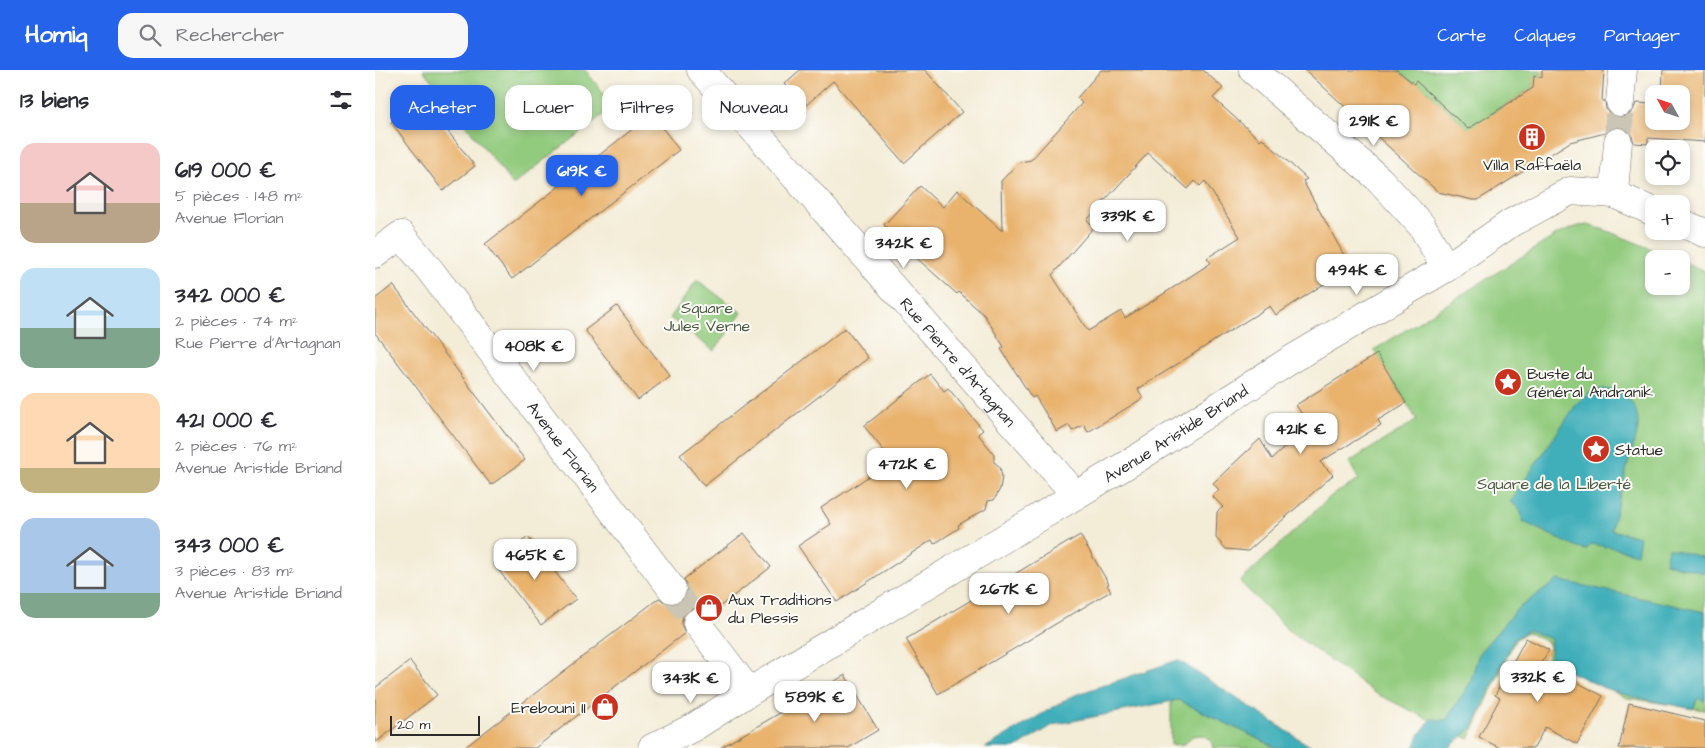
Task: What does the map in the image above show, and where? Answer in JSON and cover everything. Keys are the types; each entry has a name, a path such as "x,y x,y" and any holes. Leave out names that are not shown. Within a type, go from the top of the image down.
{"street":[{"name":"Rue Pierre d'Artagnan","path":"701,70 1077,495"},
{"path":"1253,70 1379,179 1422,226 1446,268"},
{"path":"1620,102 1623,70"},
{"path":"1614,194 1617,142"},
{"name":"Avenue Aristide Briand","path":"652,748 694,728 749,692 1077,495 1289,361 1446,268 1511,223 1570,191 1614,194 1645,208"},
{"path":"1690,227 1705,233"},
{"name":"Avenue Florian","path":"375,254 401,235 429,269 672,589"},
{"path":"697,623 749,692"}],"green space":[{"path":"423,70 585,70 602,91 602,115 592,123 592,85 505,85 505,130 583,130 513,185 470,130 495,130 495,85 435,85"},
{"path":"1397,70 1542,70 1542,77 1534,77 1533,88 1491,114 1469,139 1460,121 1416,81 1414,84"},
{"name":"Square de la Liberté","path":"1588,225 1605,230 1654,250 1645,250 1645,295 1690,295 1690,265 1705,271 1705,710 1627,698 1547,660 1549,643 1527,632 1515,640 1469,739 1375,693 1289,631 1240,582 1331,496 1359,480 1349,462 1417,420 1374,350 1558,234 1578,226"},
{"name":"Square Jules Verne","path":"697,280 742,313 714,351 670,318"},
{"path":"1179,700 1277,748 1213,748 1211,741 1203,735 1192,736 1185,744 1171,745 1171,701"}],"water":[{"path":"1603,389 1615,391 1625,396 1633,404 1637,415 1636,438 1611,530 1640,537 1637,554 1592,544 1586,550 1565,542 1522,521 1522,515 1519,510 1510,502 1578,402 1591,392"},
{"path":"1668,548 1705,558 1705,573 1665,563"},
{"path":"1558,580 1705,612 1705,701 1698,698 1693,709 1630,696 1604,688 1550,662 1551,639 1528,630 1514,639 1472,728 1449,748 1414,748 1419,735 1431,719 1446,720 1470,683 1479,653 1517,609"},
{"path":"1178,660 1313,748 1277,748 1178,700 1053,725 1016,748 985,748 1072,696"}],"building":[{"path":"800,70 925,70 962,112 904,163 833,81 806,105 806,85 784,84"},
{"path":"1101,70 1203,70 1223,88 1213,98 1260,140 1262,138 1307,179 1303,181 1345,257 1333,264 1335,268 1323,275 1327,282 1276,315 1270,306 1217,339 1138,389 1143,398 1088,432 1084,425 1072,431 1069,425 1057,432 1035,396 1032,398 1001,349 1004,347 985,316 912,254 914,252 884,225 920,186 943,207 957,190 1002,231 1001,181 1019,162 1031,160 1082,103 1077,98","holes":["1148,153 1188,189 1195,181 1200,186 1205,181 1240,237 1207,258 1211,263 1151,302 1125,318 1121,311 1088,331 1052,275 1094,227 1087,220"]},
{"name":"Villa Raffaëla","path":"1305,70 1397,70 1414,84 1416,81 1468,129 1533,88 1534,76 1542,77 1542,70 1604,70 1602,101 1605,101 1606,109 1611,115 1619,118 1627,116 1633,111 1636,103 1645,104 1645,130 1690,130 1690,85 1662,85 1663,70 1705,70 1705,142 1648,138 1648,140 1645,140 1645,144 1634,143 1627,129 1620,127 1612,128 1605,133 1570,142 1478,200 1438,192"},
{"path":"397,130 447,130 475,166 443,191"},
{"path":"631,130 664,130 679,150 512,279 485,244"},
{"path":"393,285 525,460 491,485 375,333 375,299"},
{"path":"617,306 670,376 638,400 585,330"},
{"path":"845,328 868,358 704,486 680,455"},
{"path":"1377,354 1406,403 1378,420 1381,425 1320,462 1333,475 1248,551 1226,549 1216,538 1217,512 1223,507 1212,496 1219,490 1213,483 1260,439 1272,459 1309,425 1296,405"},
{"path":"930,374 944,391 948,388 983,430 978,434 994,454 994,462 1000,467 1002,477 1000,489 994,500 988,501 986,509 958,525 959,528 934,544 932,540 837,602 798,546 831,524 821,508 892,461 864,426"},
{"path":"744,533 771,567 710,614 704,609 696,608 687,611 683,616 681,624 685,633 535,748 464,748 659,598 666,603 673,604 682,601 686,595 687,588 684,579"},
{"path":"1080,535 1109,584 1107,585 1111,591 938,694 906,639"},
{"path":"528,537 576,599 541,625 493,563"},
{"path":"1526,638 1549,650 1541,663 1603,696 1577,744 1545,727 1534,748 1500,748 1479,737 1500,698 1495,695"},
{"path":"410,661 437,695 375,743 375,688"},
{"path":"845,675 878,730 848,748 720,748"},
{"path":"1629,703 1705,721 1705,748 1619,748"}],"tunnel":[{"path":"1618,142 1620,102"},
{"path":"672,589 697,623"}],"place":[{"name":"Villa Raffaëla","path":"1532,137"},
{"name":"Buste du Général Andranik","path":"1508,382"},
{"name":"Statue","path":"1596,449"},
{"name":"Aux Traditions du Plessis","path":"709,608"},
{"name":"Erebouni II","path":"605,707"}]}
